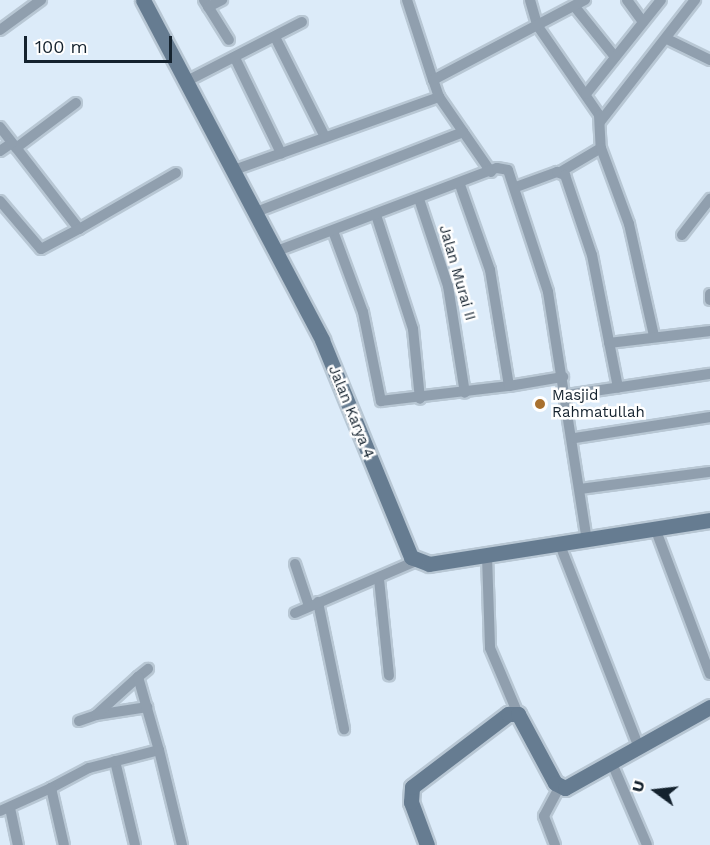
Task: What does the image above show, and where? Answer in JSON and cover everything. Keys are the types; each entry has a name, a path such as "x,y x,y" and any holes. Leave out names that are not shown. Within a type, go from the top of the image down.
{"main road":[{"name":"Jalan Karya 4","path":"143,0 189,80 322,340 405,546 416,561"},
{"path":"416,561 488,556 710,520"},
{"path":"427,845 411,802 412,787 486,725 518,714 559,788 710,707"}],"street":[{"path":"0,30 41,0"},
{"path":"222,0 206,3 229,40"},
{"path":"407,0 439,97 491,172"},
{"path":"530,0 537,26 586,94 600,122 601,148 628,224 654,336"},
{"path":"433,80 585,0"},
{"path":"627,0 643,22"},
{"path":"586,94 661,0"},
{"path":"600,122 667,39 695,0"},
{"path":"575,7 615,57"},
{"path":"189,80 302,22"},
{"path":"274,37 325,137"},
{"path":"667,39 710,60"},
{"path":"235,58 281,153"},
{"path":"234,170 439,97"},
{"path":"0,151 14,146 76,103"},
{"path":"0,127 79,230"},
{"path":"256,212 463,132"},
{"path":"516,187 562,171 601,148"},
{"path":"277,251 506,168 516,187 548,292 574,438 587,541"},
{"path":"562,171 592,255 618,387"},
{"path":"0,201 41,249 79,230 176,173"},
{"path":"460,185 490,270 509,386"},
{"name":"Jalan Murai II","path":"419,199 448,286 465,393"},
{"path":"682,235 705,215 710,199"},
{"path":"376,215 413,329 420,399"},
{"path":"333,231 363,312 381,401 420,399 563,377"},
{"path":"710,294 710,300"},
{"path":"609,343 710,331"},
{"path":"567,395 710,374"},
{"path":"574,438 710,417"},
{"path":"580,489 710,472"},
{"path":"655,528 710,674"},
{"path":"560,545 638,745"},
{"path":"488,556 490,648 518,714"},
{"path":"295,613 379,579 416,561"},
{"path":"295,564 313,604 344,729"},
{"path":"379,579 390,675"},
{"path":"96,715 148,669"},
{"path":"138,677 159,750 182,845"},
{"path":"79,721 96,715 147,707"},
{"path":"18,845 5,810 51,788 60,779 115,761 159,750"},
{"path":"115,761 135,845"},
{"path":"610,761 647,845"},
{"path":"51,788 64,845"},
{"path":"555,845 544,816 559,788"}],"place":[{"name":"Masjid Rahmatullah","path":"540,404"}]}
